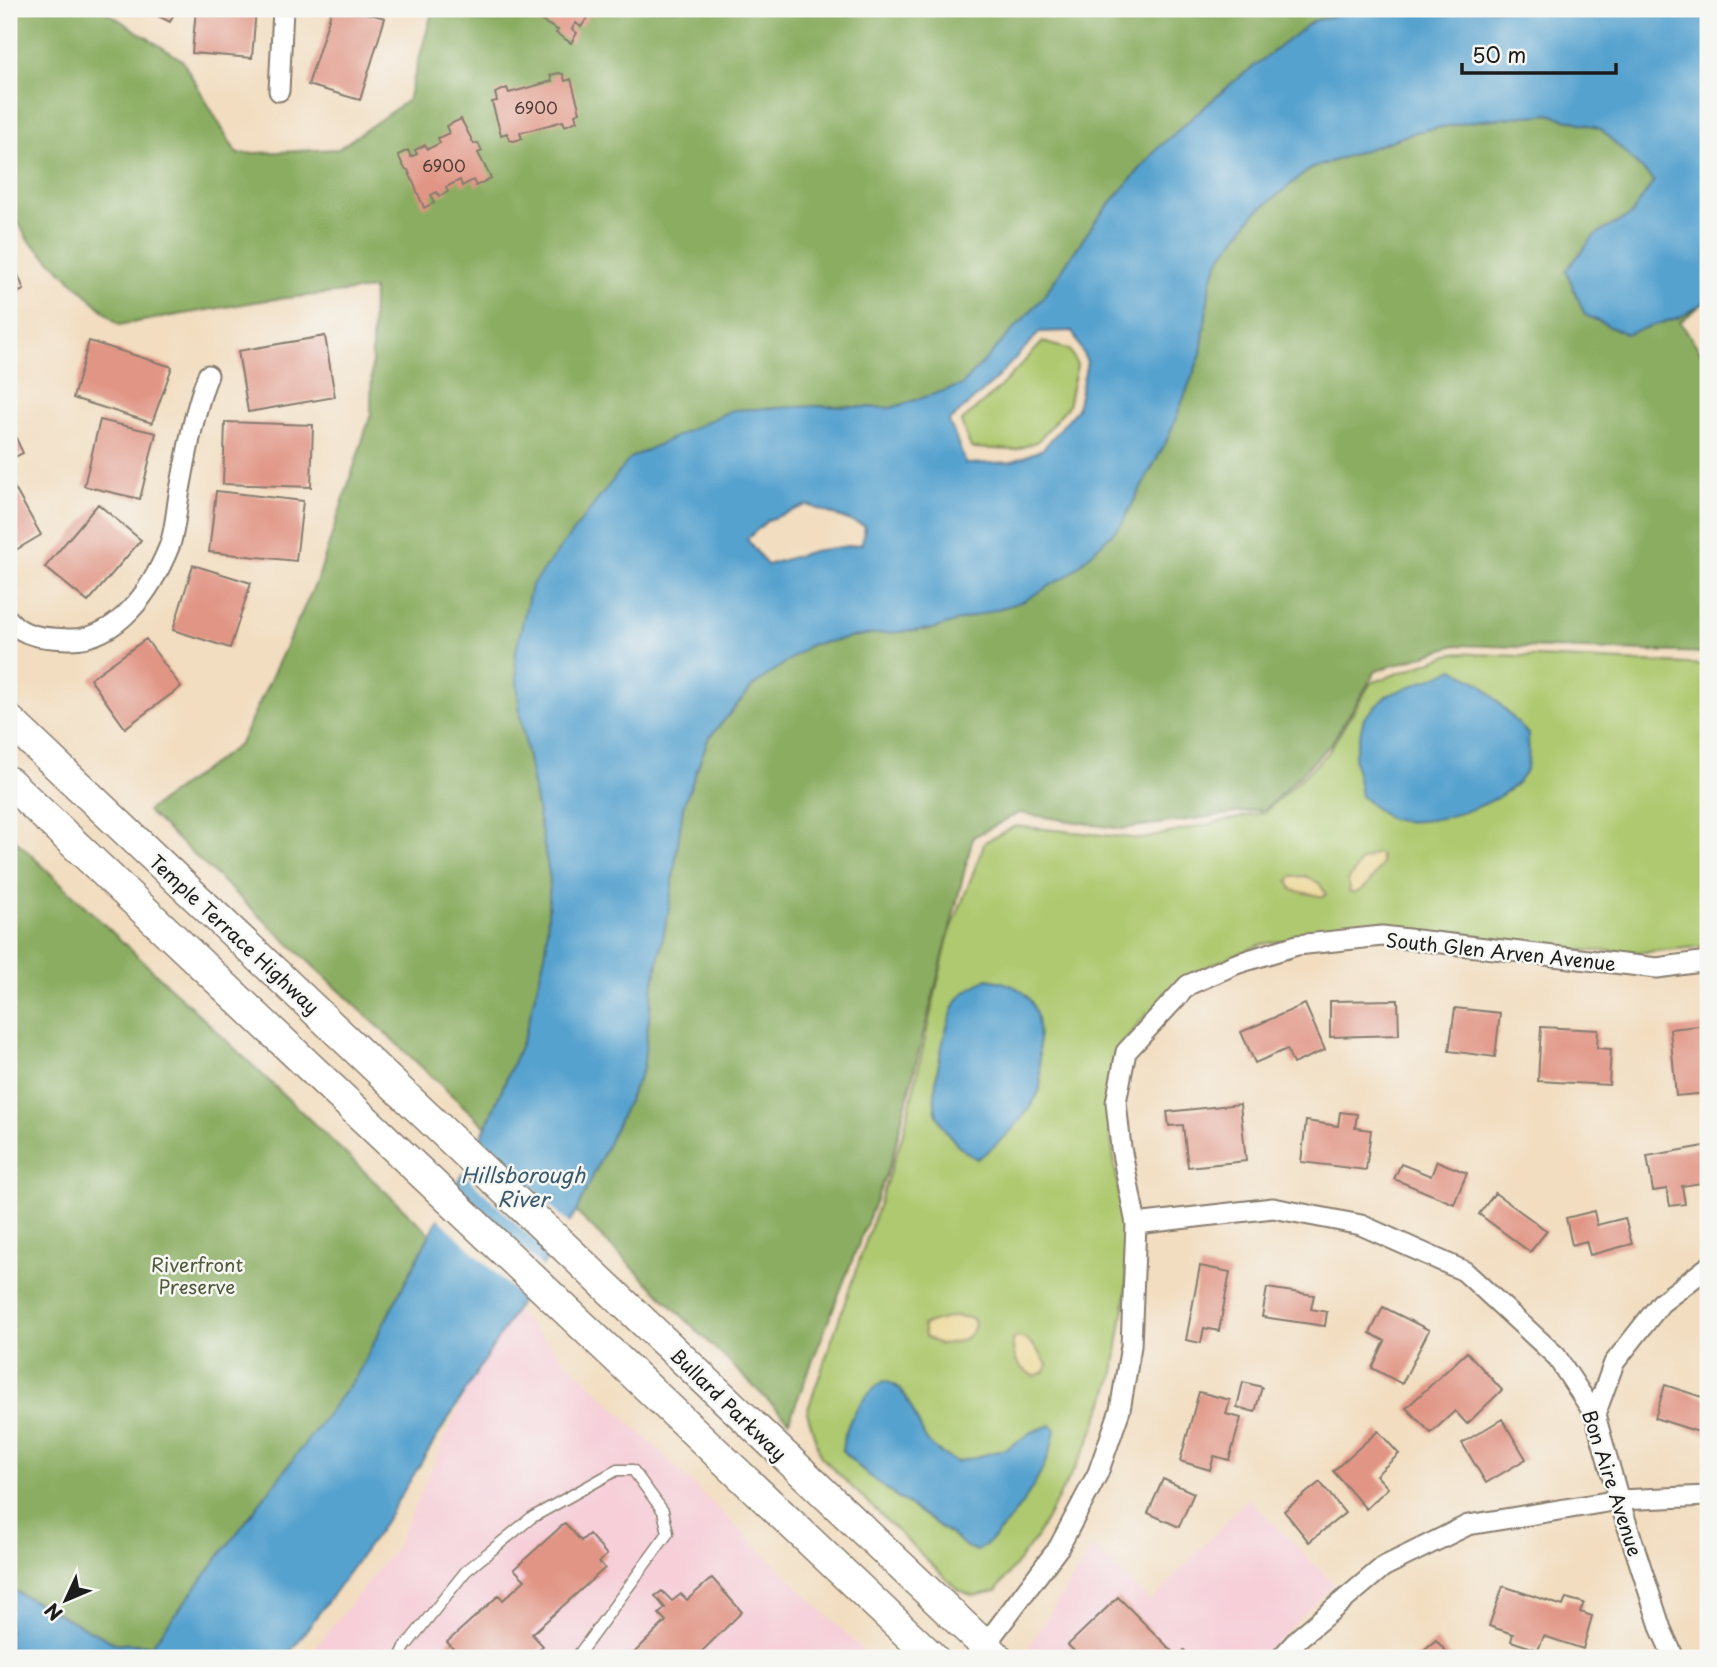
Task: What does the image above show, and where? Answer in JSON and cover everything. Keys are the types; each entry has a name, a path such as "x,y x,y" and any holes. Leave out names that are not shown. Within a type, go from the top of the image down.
{"main road":[{"name":"Temple Terrace Highway","path":"9,720 461,1149"},
{"path":"9,782 933,1658"},
{"name":"Bullard Parkway","path":"461,1149 950,1616 991,1652"}],"street":[{"path":"279,91 283,9"},
{"path":"9,620 38,638 79,639 110,629 132,609 152,581 170,546 194,413 208,375"},
{"name":"South Glen Arven Avenue","path":"991,1652 1059,1547 1098,1472 1121,1410 1131,1346 1136,1224 1121,1148 1116,1102 1126,1052 1188,985 1236,964 1297,945 1382,936 1657,968 1708,961"},
{"name":"Bon Aire Avenue","path":"1136,1224 1273,1208 1361,1225 1464,1271 1556,1356 1595,1415 1619,1500 1661,1629 1674,1658"},
{"path":"1595,1415 1614,1363 1661,1303 1708,1267"},
{"path":"1281,1658 1299,1638 1383,1567 1468,1525 1619,1500 1708,1496"}],"lane":[{"path":"400,1658 405,1647 466,1571 531,1518 617,1470 633,1470 663,1511 668,1533 576,1658"}],"shaded area":[{"path":"506,1302 871,1658 307,1658 396,1547"},
{"path":"1248,1498 1334,1584 1261,1658 1026,1658 1023,1655 1093,1547 1151,1602"}],"green space":[{"path":"9,9 102,9 182,60 237,154 338,149 408,100 433,9 1360,9 1313,22 1232,83 1158,148 1097,219 1041,300 962,385 891,408 818,406 515,655 520,714 550,879 546,951 525,1035 486,1127 147,811 240,744 318,578 371,414 373,289 267,300 119,325 28,240 9,206"},
{"path":"1549,114 1601,129 1654,181 1631,215 1594,236 1680,317 1708,300 1680,322 1708,362 1708,653 1456,645 1376,671 1331,744 1266,809 1121,829 1019,813 973,837 892,1159 789,1421 576,1212 643,1069 652,990 669,908 683,807 708,739 754,685 810,645 864,635 932,629 1024,600 1071,573 1121,525 1168,438 1201,354 1210,283 1219,260 1255,213 1310,169 1419,131 1482,120"},
{"path":"1043,342 1070,350 1077,365 1068,406 1038,441 1016,450 971,448 961,422 996,391"},
{"path":"1454,653 1708,665 1708,946 1644,952 1564,950 1365,927 1262,944 1199,970 1146,1015 1115,1054 1106,1104 1124,1226 1127,1288 1113,1378 1088,1444 1036,1538 996,1591 974,1596 958,1590 821,1457 807,1412 904,1131 948,938 985,842 1015,826 1142,839 1265,812 1327,754 1371,683"},
{"name":"Riverfront Preserve","path":"9,834 430,1234 357,1375 152,1646 114,1643 9,1588"}],"sand":[{"path":"1376,853 1380,854 1382,864 1376,874 1360,891 1350,893 1348,881 1361,861"},
{"path":"1305,876 1319,883 1326,894 1324,897 1292,890 1288,881 1292,877"},
{"path":"954,1316 972,1318 975,1324 967,1337 940,1345 925,1336 923,1325"},
{"path":"1017,1337 1027,1340 1039,1352 1047,1365 1045,1372 1035,1376 1021,1366 1015,1357 1013,1346 1013,1340"}],"water":[{"name":"Hillsborough River","path":"1360,9 1656,9 1672,14 1708,9 1708,300 1680,317 1626,334 1585,315 1566,271 1594,236 1631,215 1654,181 1601,129 1549,114 1482,120 1419,131 1310,169 1255,213 1219,260 1210,284 1201,354 1168,438 1121,525 1071,573 1024,601 932,629 864,635 810,645 754,685 708,739 683,807 669,908 652,990 643,1069 576,1212 379,1531 286,1658 9,1658 9,1588 114,1643 152,1645 357,1375 486,1127 525,1035 546,951 550,879 520,714 515,655 531,586 630,458 732,410 818,406 891,408 962,385 1041,300 1097,219 1158,148 1232,83 1313,21","holes":["1072,331 1087,362 1077,409 1043,449 1011,462 966,464 949,421 991,384 1040,332","807,505 865,526 862,544 813,551 767,565 747,539 768,520"]},
{"path":"1454,669 1481,684 1528,734 1527,767 1520,780 1506,792 1468,811 1425,821 1392,819 1361,796 1354,757 1364,718 1386,696"},
{"path":"987,979 1004,982 1016,988 1032,1003 1038,1025 1041,1084 1039,1092 1020,1121 995,1146 977,1159 959,1146 944,1128 937,1115 935,1091 940,1055 954,1007 965,992"},
{"path":"884,1381 899,1389 905,1396 929,1443 957,1462 1006,1449 1032,1432 1051,1425 1055,1429 1046,1461 1027,1496 1003,1528 978,1551 969,1549 888,1490 856,1465 842,1450 846,1430 855,1411 868,1394"}],"pier":[{"path":"477,1136 572,1226 552,1258 460,1170"},
{"path":"453,1182 545,1270 525,1302 436,1216"}],"building":[{"path":"144,9 176,9 170,22"},
{"path":"196,9 256,9 252,58 192,53"},
{"path":"332,9 351,9 385,18 360,100 308,85"},
{"path":"531,9 592,9 597,12 594,17 590,14 581,27 576,23 572,29 577,33 571,43 556,33 558,30 528,14"},
{"path":"563,74 565,81 571,79 580,112 575,114 577,121 565,126 563,121 520,133 522,139 513,141 509,140 507,133 501,135 492,102 497,101 495,93 507,88 509,93 552,81 550,75"},
{"path":"461,119 474,144 478,143 482,151 478,153 491,178 476,186 473,180 462,186 460,180 446,187 448,192 439,196 437,192 431,195 434,203 424,208 408,170 398,155 408,150 411,157 417,154 415,150 425,145 428,149 440,143 438,138 449,133 446,126"},
{"path":"9,252 24,290 9,296"},
{"path":"325,336 335,397 248,412 238,351"},
{"path":"89,341 172,367 152,423 73,398"},
{"path":"100,420 156,433 140,499 84,486"},
{"path":"225,422 313,425 311,487 223,484"},
{"path":"9,423 23,453 9,460"},
{"path":"9,478 41,535 9,554"},
{"path":"216,491 303,501 296,561 209,552"},
{"path":"98,504 141,540 88,602 45,567"},
{"path":"193,565 251,583 230,648 173,630"},
{"path":"146,639 181,687 125,728 90,679"},
{"path":"1398,1000 1399,1035 1330,1037 1330,1001"},
{"path":"1305,1004 1325,1050 1293,1064 1287,1049 1255,1063 1241,1032"},
{"path":"1455,1008 1500,1013 1495,1057 1449,1051"},
{"path":"1708,1025 1708,1093 1676,1096 1670,1029"},
{"path":"1541,1027 1598,1030 1597,1048 1611,1049 1609,1085 1538,1081"},
{"path":"1240,1104 1246,1161 1188,1167 1183,1125 1169,1126 1167,1112"},
{"path":"1340,1112 1357,1114 1355,1128 1371,1130 1366,1170 1301,1162 1306,1121 1338,1126"},
{"path":"1705,1146 1708,1182 1682,1186 1685,1204 1670,1206 1667,1189 1653,1191 1647,1156"},
{"path":"1437,1161 1467,1173 1454,1204 1394,1179 1401,1164 1431,1176"},
{"path":"1495,1193 1547,1231 1530,1252 1479,1214"},
{"path":"1594,1211 1597,1225 1625,1218 1632,1244 1590,1255 1586,1241 1572,1245 1566,1218"},
{"path":"1200,1266 1230,1272 1219,1331 1204,1328 1201,1343 1186,1340"},
{"path":"1267,1288 1314,1295 1311,1309 1327,1312 1325,1326 1262,1317"},
{"path":"1383,1307 1429,1330 1402,1384 1372,1368 1385,1341 1370,1333"},
{"path":"1467,1352 1502,1390 1467,1424 1455,1411 1431,1433 1406,1408"},
{"path":"1243,1382 1262,1387 1255,1412 1237,1407"},
{"path":"1665,1385 1708,1399 1708,1435 1655,1418"},
{"path":"1199,1392 1230,1400 1226,1414 1241,1418 1229,1460 1214,1456 1210,1470 1180,1461"},
{"path":"1502,1419 1526,1459 1486,1483 1462,1443"},
{"path":"1378,1431 1399,1454 1376,1475 1388,1488 1366,1509 1333,1471"},
{"path":"1163,1479 1194,1493 1179,1527 1148,1513"},
{"path":"1320,1482 1345,1513 1309,1542 1284,1511"},
{"path":"565,1523 581,1541 589,1534 607,1555 599,1562 605,1568 532,1634 543,1646 529,1658 451,1658 457,1653 447,1642 499,1595 503,1600 525,1580 514,1569"},
{"path":"712,1578 742,1612 695,1658 624,1658 628,1654 630,1657 666,1621 659,1614 665,1608 655,1596 662,1591 672,1601 681,1594 687,1600"},
{"path":"1503,1586 1563,1606 1566,1598 1584,1603 1580,1612 1592,1616 1583,1649 1544,1636 1538,1650 1511,1641 1513,1634 1489,1626"},
{"path":"1118,1597 1178,1657 1184,1650 1192,1658 1081,1658 1068,1645"},
{"path":"1436,1640 1452,1658 1414,1658"}]}
